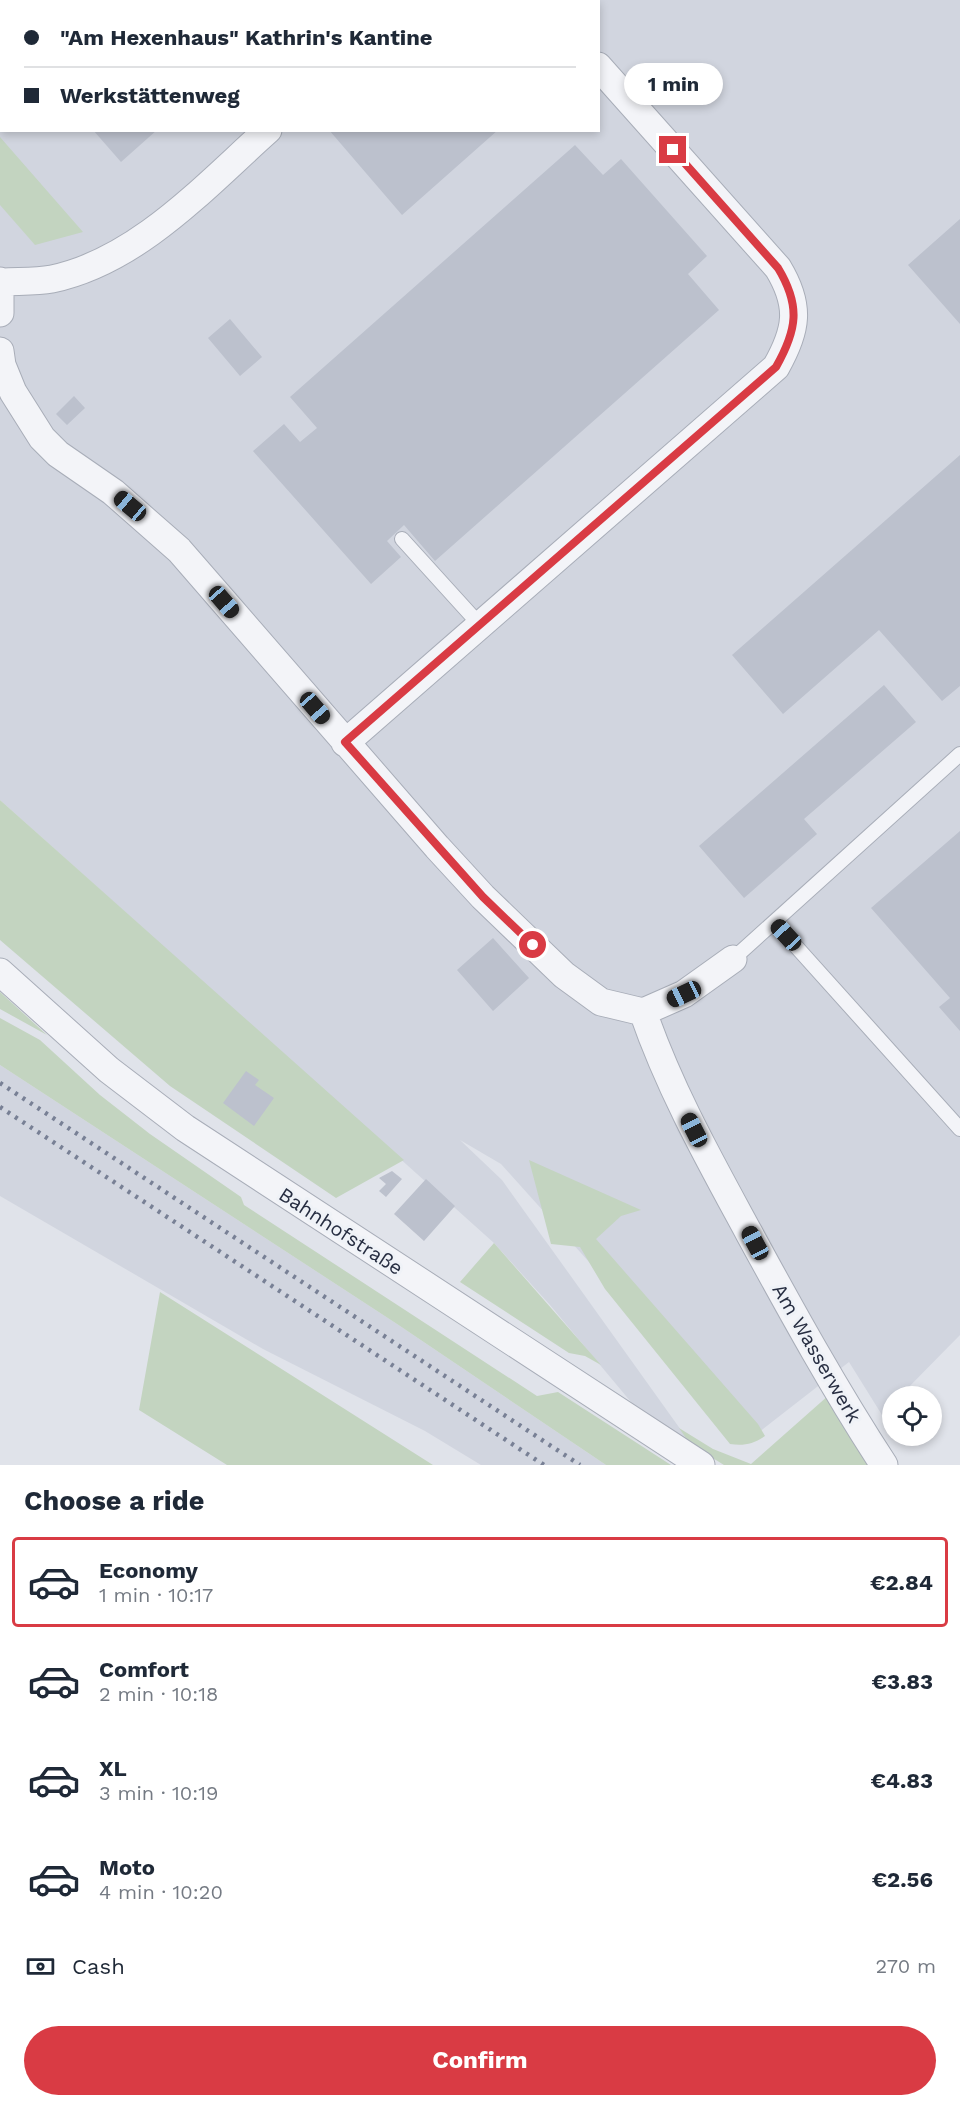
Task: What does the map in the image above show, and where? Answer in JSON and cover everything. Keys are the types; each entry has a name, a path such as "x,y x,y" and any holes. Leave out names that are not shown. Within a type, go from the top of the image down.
{"street":[{"path":"345,742 776,367 791,339 793,312 789,287 778,268 600,68"},
{"path":"0,314 1,281 51,280 89,268 123,251 177,210 266,132"},
{"path":"0,351 2,365 13,392 42,438 58,454 122,499 179,550 483,897 564,975 601,1002 643,1012 684,994 733,959"},
{"name":"Bahnhofstraße","path":"0,972 109,1070 177,1122 701,1465"},
{"name":"Am Wasserwerk","path":"643,1012 666,1074 704,1149 831,1384 884,1465"}],"lane":[{"path":"402,539 480,625"},
{"path":"733,959 960,754"},
{"path":"775,923 960,1129"}],"shaded area":[{"path":"600,0 960,0 960,1335 910,1386 882,1386 882,1415 849,1362 749,1440 501,1164 460,1140 502,1180 691,1444 636,1408 550,1305 494,1243 0,800 0,132 600,132"},
{"path":"0,1065 397,1324 606,1465 481,1465 425,1431 263,1349 0,1196"}],"green space":[{"path":"0,137 83,232 35,245 0,205"},
{"path":"0,800 404,1160 336,1198 170,1086 0,940"},
{"path":"0,992 47,1035 0,1009"},
{"path":"0,1018 40,1040 100,1095 150,1134 241,1197 244,1205 537,1396 558,1392 671,1465 606,1465 397,1324 0,1065"},
{"path":"529,1160 641,1210 621,1216 596,1239 758,1424 765,1436 748,1444 730,1444 605,1289 580,1247 551,1244"},
{"path":"494,1243 601,1365 585,1356 569,1353 460,1282"},
{"path":"160,1292 433,1465 227,1465 139,1410"},
{"path":"829,1395 871,1465 724,1465 690,1444 679,1428 713,1449 751,1464"}],"building":[{"path":"95,132 155,132 121,162"},
{"path":"331,132 496,132 402,215"},
{"path":"575,145 603,175 621,159 707,256 688,274 719,310 435,561 404,525 387,541 401,557 371,584 253,451 284,424 300,442 317,428 290,397"},
{"path":"960,219 960,324 908,265"},
{"path":"230,319 262,357 240,376 208,338"},
{"path":"74,396 85,408 67,425 56,414"},
{"path":"960,455 960,686 942,701 879,630 783,714 732,655"},
{"path":"884,685 916,722 804,819 817,834 744,898 699,846"},
{"path":"960,831 960,1031 939,1007 950,998 871,908"},
{"path":"493,938 529,978 493,1011 457,970"},
{"path":"246,1071 259,1080 255,1085 274,1098 254,1126 223,1103"},
{"path":"392,1171 402,1179 386,1197 379,1191 386,1184 379,1178"},
{"path":"426,1179 455,1206 424,1241 394,1214"}],"railway":[{"path":"0,1083 580,1465"},
{"path":"0,1107 544,1465"}],"route":[{"path":"533,945 483,897 345,742 776,367 791,339 793,312 789,287 778,268 673,150"}]}
